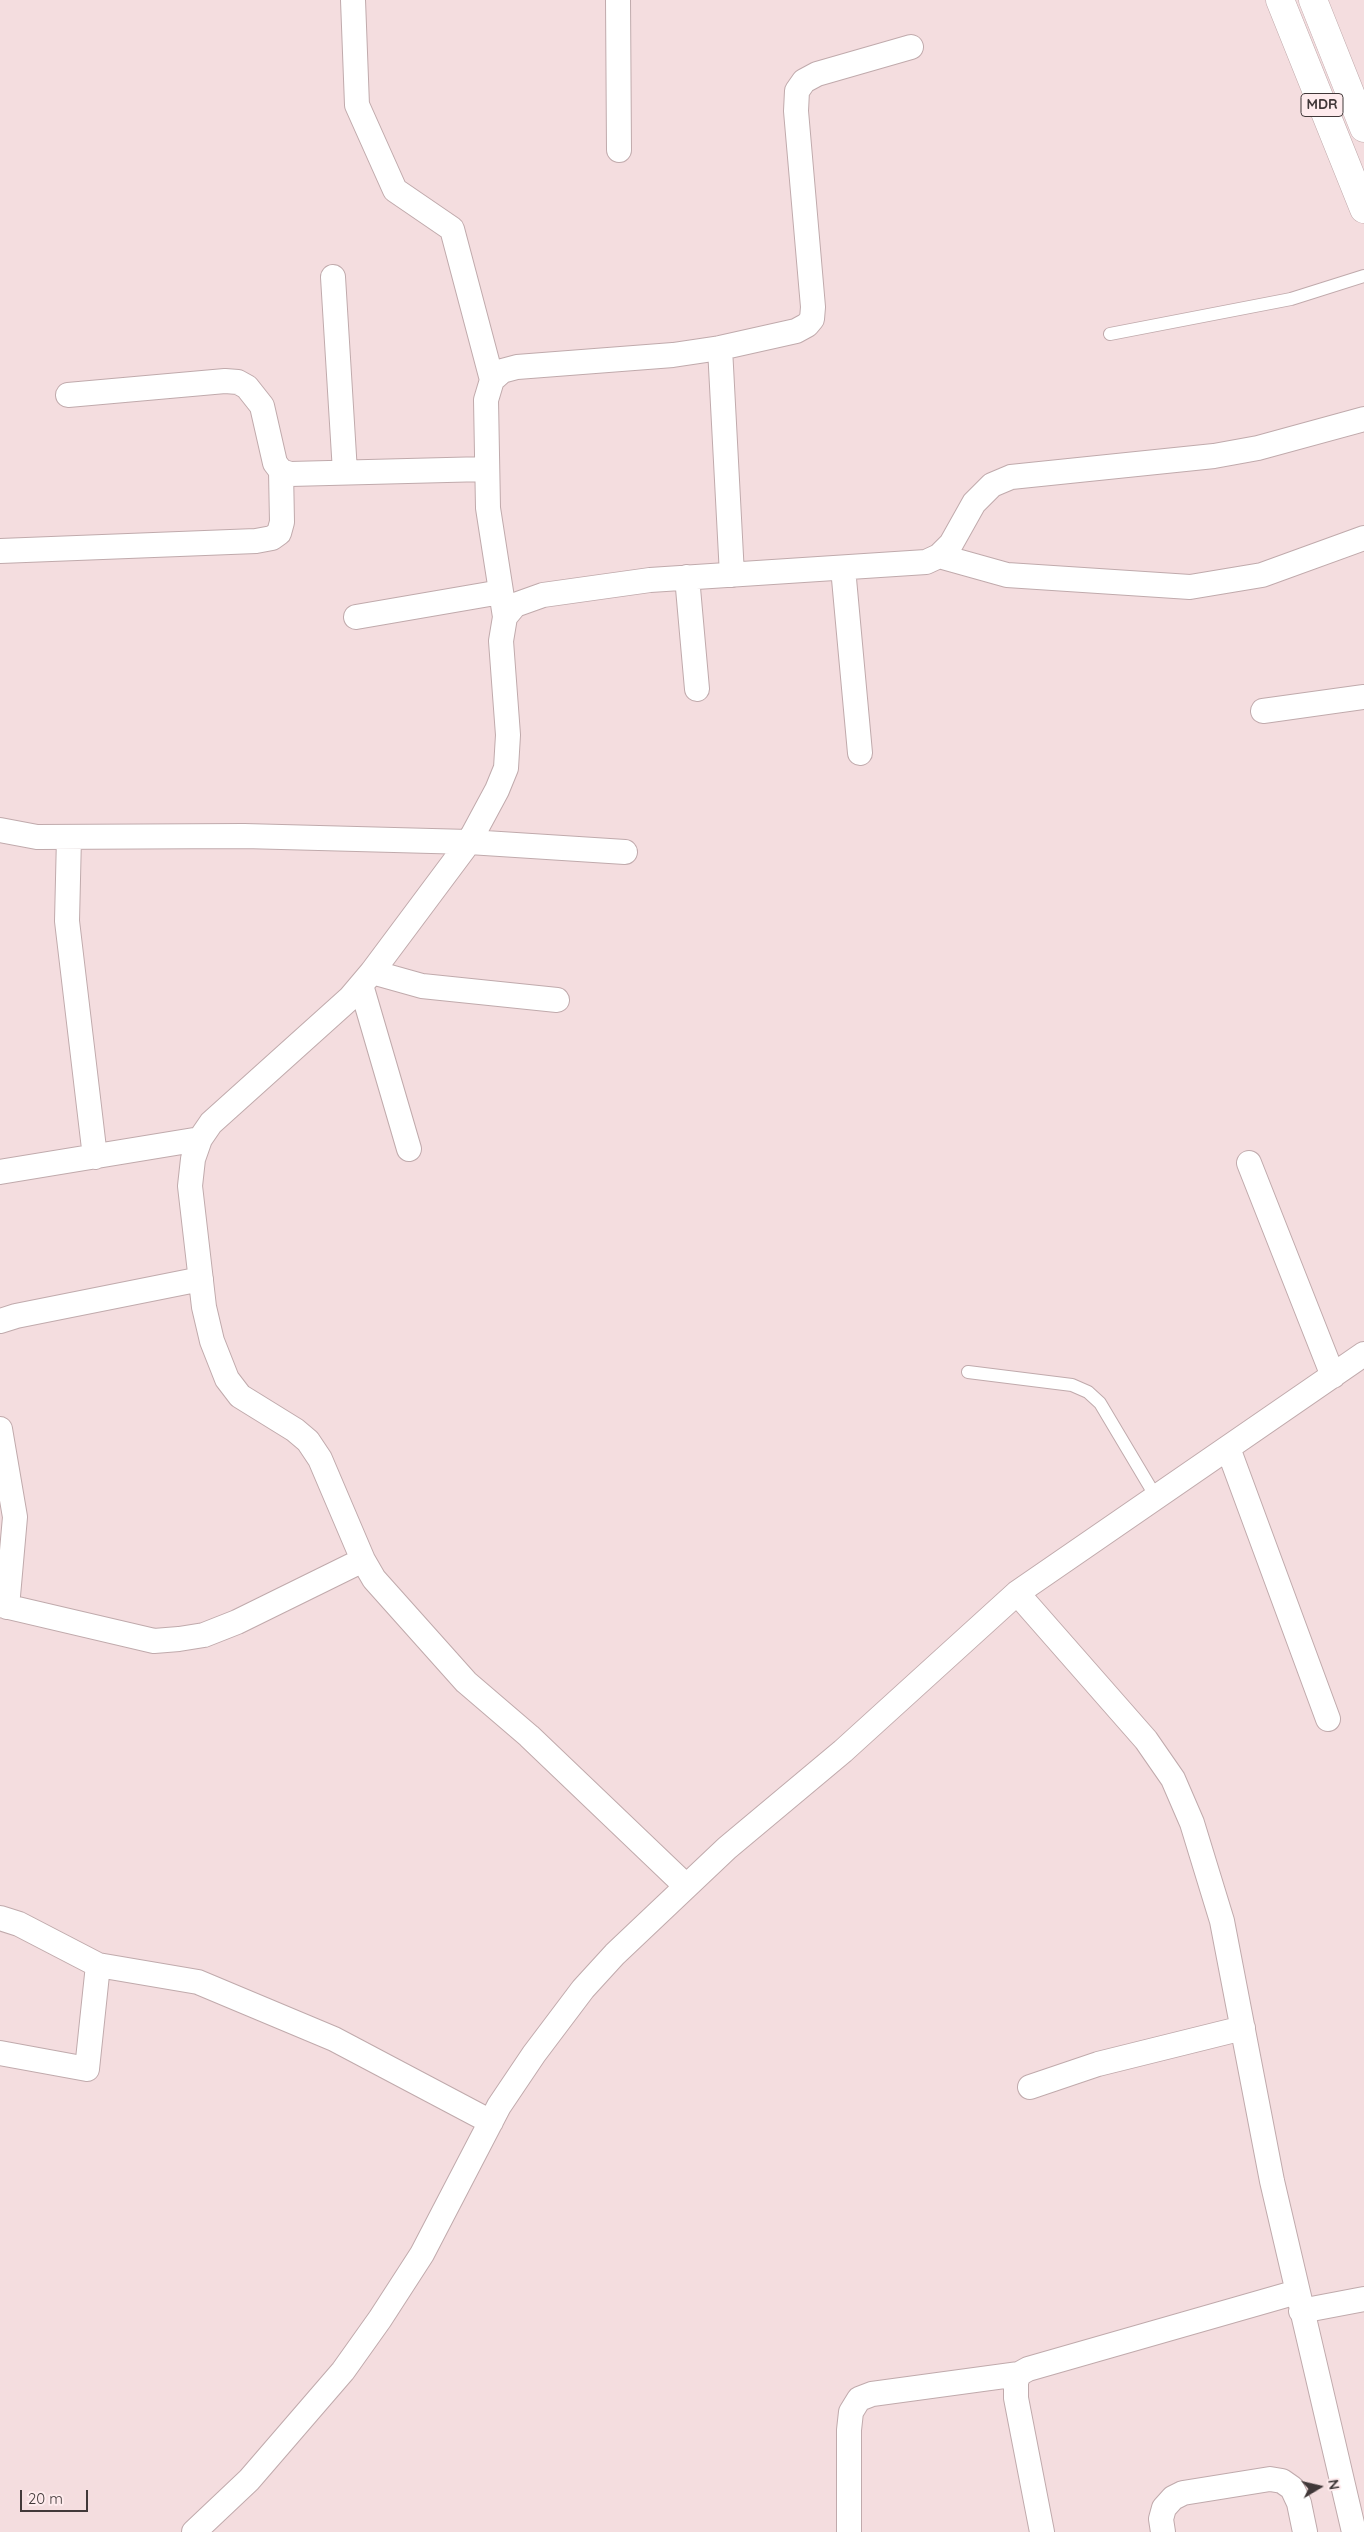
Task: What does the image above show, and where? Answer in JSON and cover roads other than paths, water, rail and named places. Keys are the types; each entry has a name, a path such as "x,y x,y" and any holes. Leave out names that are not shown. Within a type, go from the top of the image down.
{"main road":[{"name":"MDR","path":"1280,0 1364,208"},
{"name":"MDR","path":"1313,0 1364,128"}],"street":[{"path":"353,0 357,106 395,190 452,228 492,380"},
{"path":"618,0 619,150"},
{"path":"686,1886 529,1736 466,1682 374,1579 363,1560 320,1459 308,1441 295,1430 240,1396 227,1379 208,1324 190,1186 194,1159 200,1139 211,1123 284,1058 367,978 469,842 497,790 506,768 508,735 501,641 505,617 488,508 486,469 486,400 492,380 502,371 518,367 674,356 796,331 807,325 812,320 796,111 797,91 804,81 817,74 911,47"},
{"path":"333,277 345,472"},
{"path":"720,348 732,574"},
{"path":"0,551 256,542 272,538 280,533 282,522 281,471 275,462 262,406 247,387 238,382 225,381 68,395"},
{"path":"505,617 515,605 543,595 627,582 926,562 938,556 951,544 974,503 992,485 1011,478 1214,456 1258,448 1364,419"},
{"path":"281,471 290,474 486,469"},
{"path":"938,556 1007,575 1190,587 1262,576 1364,538"},
{"path":"843,568 860,753"},
{"path":"687,577 697,689"},
{"path":"356,617 501,592"},
{"path":"1263,711 1364,697"},
{"path":"0,830 37,837 244,836 469,842 625,852"},
{"path":"69,837 67,921 95,1157"},
{"path":"367,978 422,986 557,1000"},
{"path":"367,978 408,1149"},
{"path":"0,1172 200,1139"},
{"path":"1249,1163 1333,1376"},
{"path":"0,1321 16,1316 201,1279"},
{"path":"194,2532 250,2480 343,2371 380,2319 422,2254 491,2122 534,2054 583,1989 615,1954 727,1848 843,1751 1017,1593 1364,1354"},
{"path":"0,1429 15,1517 3,1606 154,1640 179,1639 204,1635 237,1622 363,1560"},
{"path":"1228,1448 1328,1719"},
{"path":"1017,1593 1146,1740 1173,1779 1192,1823 1222,1920 1272,2181 1354,2532"},
{"path":"0,1918 19,1924 98,1965 198,1982 334,2039 491,2122"},
{"path":"0,2053 86,2069 98,1965"},
{"path":"1030,2087 1098,2064 1243,2028"},
{"path":"849,2532 849,2430 851,2412 859,2399 872,2394 1019,2374 1028,2369 1299,2302 1364,2299"},
{"path":"1019,2374 1016,2382 1016,2398 1042,2532"},
{"path":"1163,2532 1162,2519 1164,2508 1173,2498 1184,2493 1270,2479 1282,2481 1292,2488 1299,2504 1305,2532"}],"lane":[{"path":"1110,334 1291,299 1364,276"},
{"path":"968,1372 1072,1385 1088,1392 1100,1403 1156,1497"}]}
